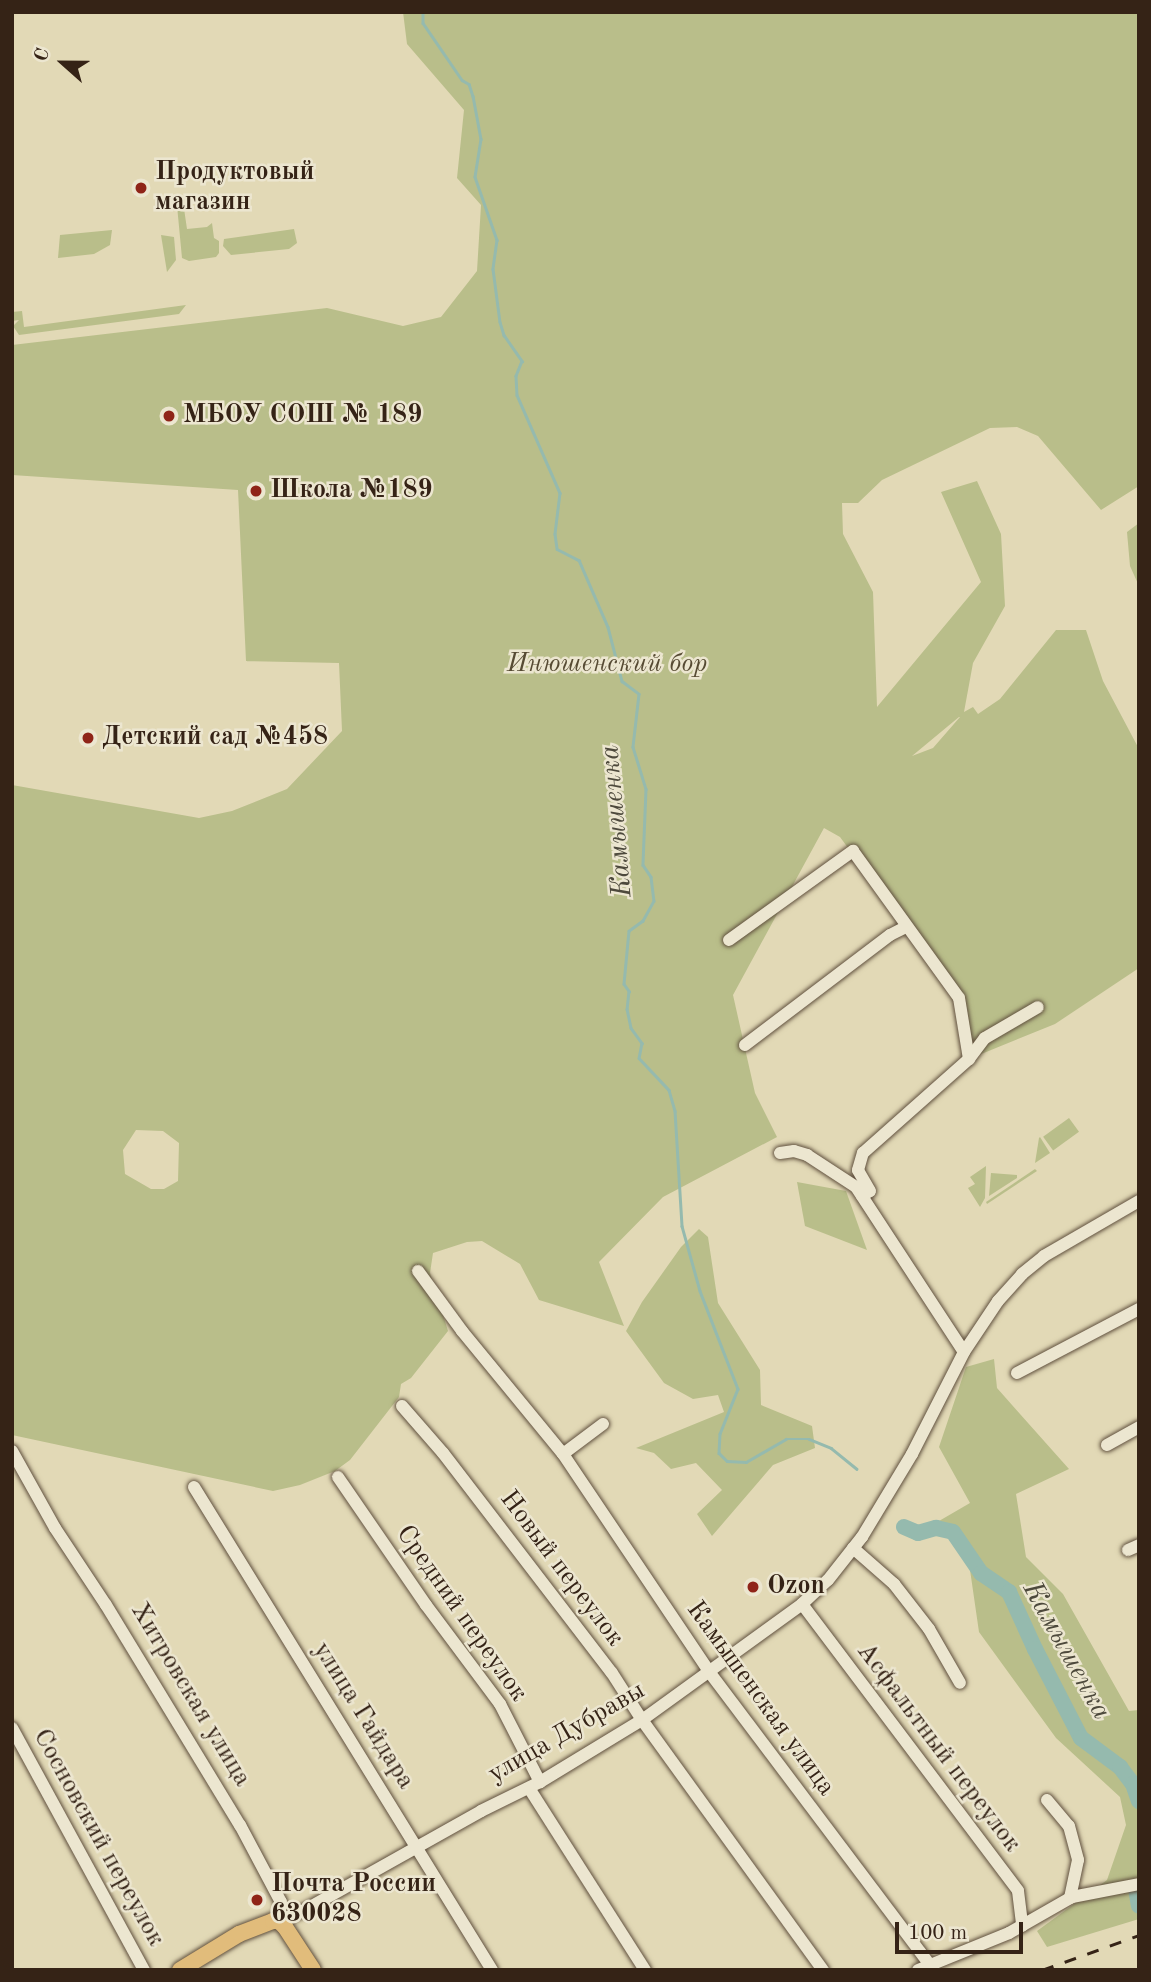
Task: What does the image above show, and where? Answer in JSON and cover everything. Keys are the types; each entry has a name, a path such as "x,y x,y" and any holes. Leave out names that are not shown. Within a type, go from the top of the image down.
{"main road":[{"name":"улица Дубравы","path":"180,1970 239,1934 266,1922 279,1921"},
{"name":"Хитровская улица","path":"279,1921 313,1970"}],"street":[{"path":"729,940 853,851 958,998 969,1059"},
{"path":"745,1045 890,935 906,927"},
{"path":"862,1196 870,1191 858,1170 863,1153 969,1059 985,1038 1038,1007"},
{"path":"780,1153 793,1151 807,1155 841,1176 862,1196 964,1352"},
{"name":"улица Дубравы","path":"279,1921 534,1785 642,1720 802,1604 828,1580 853,1548 912,1454 964,1352 998,1301 1021,1273 1073,1237 1139,1201"},
{"name":"Камышенская улица","path":"418,1270 462,1331 563,1454 710,1673 924,1967"},
{"path":"1017,1373 1139,1309"},
{"name":"Новый переулок","path":"402,1406 443,1453 545,1583 823,1970"},
{"path":"563,1454 604,1424"},
{"path":"1108,1445 1139,1427"},
{"name":"Хитровская улица","path":"12,1451 55,1528 106,1605 240,1825 281,1902 279,1921"},
{"name":"Средний переулок","path":"338,1477 426,1605 500,1703 534,1785 645,1970"},
{"name":"улица Гайдара","path":"194,1488 492,1970"},
{"path":"853,1548 894,1584 929,1629 960,1683"},
{"name":"Асфальтный переулок","path":"802,1604 1018,1891 1022,1926"},
{"name":"Сосновский переулок","path":"12,1728 144,1970"},
{"path":"1047,1800 1069,1826 1079,1860 1070,1898"},
{"path":"924,1967 1022,1926 1070,1898 1139,1884"}],"green space":[{"name":"Инюшенский бор","path":"403,12 1139,12 1139,486 1101,510 1038,436 1017,427 990,428 882,480 858,503 842,503 843,534 873,592 877,707 981,582 941,492 977,481 1001,534 1005,606 973,663 964,712 973,707 978,714 1000,699 1056,630 1086,630 1103,681 1139,749 1139,968 1055,1024 969,1059 958,998 840,837 824,828 733,995 755,1093 777,1137 663,1197 599,1262 624,1326 539,1300 520,1264 482,1241 467,1242 433,1253 430,1273 448,1331 411,1378 401,1384 399,1397 350,1460 335,1471 300,1485 273,1491 12,1435 12,785 199,818 232,811 287,789 342,731 339,663 246,661 238,490 12,475 12,345 327,308 403,326 441,317 477,271 481,205 457,178 464,110 407,44","holes":["959,717 933,748 912,756","136,1130 163,1131 179,1143 178,1181 164,1189 151,1189 125,1174 123,1150"]},
{"path":"176,195 182,195 187,229 207,227 212,223 214,238 219,241 219,253 216,257 189,261 182,258"},
{"path":"294,229 297,243 289,249 231,255 223,246 224,239"},
{"path":"112,230 110,245 94,254 58,258 60,235"},
{"path":"161,235 174,237 176,260 167,272"},
{"path":"186,305 179,314 19,335 13,326 19,320 12,321 12,312 22,311 24,327"},
{"path":"1139,523 1139,586 1130,566 1127,532"},
{"path":"1069,1118 1079,1132 1053,1151 1043,1137"},
{"path":"1039,1138 1050,1153 1035,1163"},
{"path":"986,1166 985,1198 980,1207 968,1188 975,1184 970,1177"},
{"path":"1035,1169 1037,1171 987,1204 986,1202"},
{"path":"991,1173 1017,1175 1017,1178 989,1196"},
{"path":"797,1182 846,1191 867,1250 805,1226"},
{"path":"699,1229 708,1237 718,1303 760,1370 761,1405 812,1426 815,1448 773,1465 712,1536 697,1514 722,1490 696,1463 671,1469 654,1453 636,1448 724,1412 718,1395 693,1399 664,1383 626,1331 642,1302 681,1247"},
{"path":"994,1359 997,1388 1069,1469 1016,1494 1026,1557 1063,1594 1129,1711 1139,1710 1139,1919 1047,1947 1037,1931 1107,1880 1126,1825 1120,1797 1056,1738 979,1632 969,1563 939,1521 970,1503 939,1447 966,1367"}],"waterway":[{"name":"Камышенка","path":"423,12 423,23 462,80 469,84 473,96 481,139 475,177 497,240 493,269 500,322 504,335 522,361 516,376 517,395 560,493 555,534 557,549 579,560 608,627 622,681 639,694 633,747 646,789 643,865 651,877 654,901 643,921 629,931 624,984 629,991 627,1009 631,1028 642,1043 639,1058 669,1090 675,1111 682,1226 700,1291 738,1389 720,1434 719,1453 727,1461 746,1462 786,1439 809,1439 831,1448 857,1469"},
{"name":"Камышенка","path":"904,1527 918,1533 936,1528 953,1532 981,1573 1009,1592 1081,1738 1120,1767 1133,1784 1139,1801"},
{"name":"Камышенка","path":"1136,1889 1139,1906"}],"railway":[{"path":"1042,1970 1139,1935"}],"place":[{"name":"Продуктовый магазин","path":"141,188"},
{"name":"МБОУ СОШ № 189","path":"169,416"},
{"name":"Школа №189","path":"256,491"},
{"name":"Детский сад №458","path":"88,738"},
{"name":"Ozon","path":"753,1587"},
{"name":"Почта России 630028","path":"257,1900"}]}
